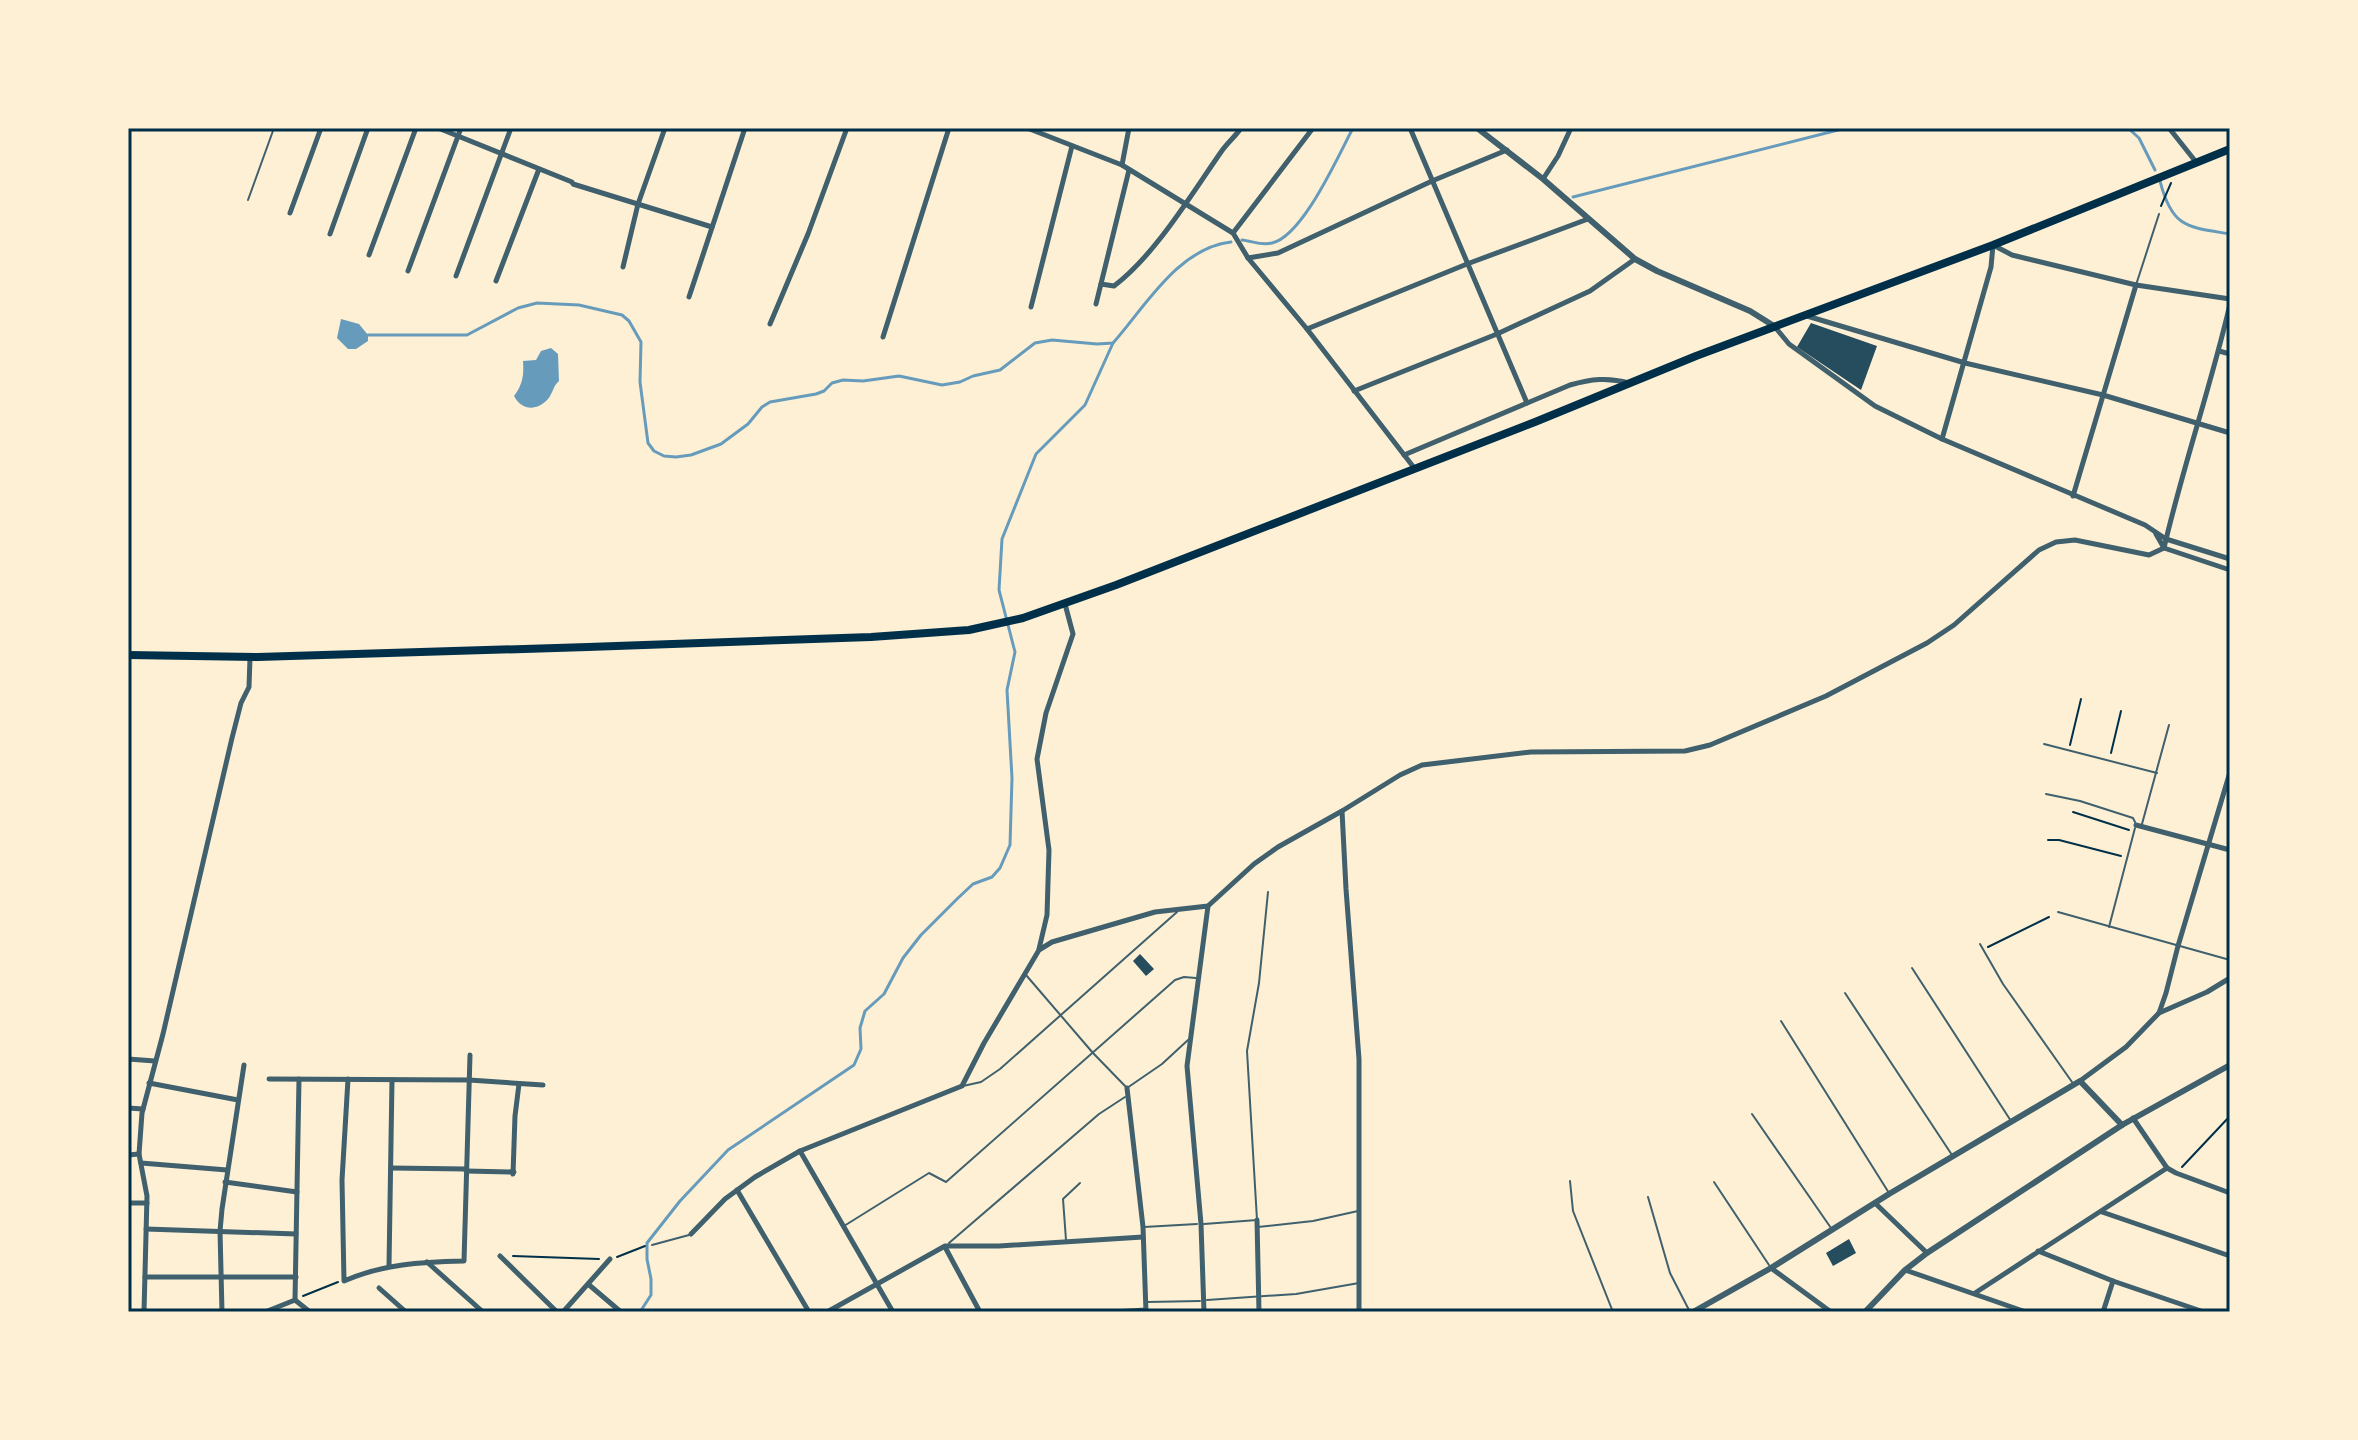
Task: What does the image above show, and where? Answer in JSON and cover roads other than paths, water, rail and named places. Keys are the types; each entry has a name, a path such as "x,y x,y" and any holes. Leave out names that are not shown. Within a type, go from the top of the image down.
{"main road":[{"path":"128,655 250,657 871,637 969,630 1008,622 1065,604 1415,469 1774,326 1993,245 2230,149"}],"street":[{"path":"290,213 321,128"},
{"path":"330,234 368,128"},
{"path":"369,255 416,128"},
{"path":"438,128 573,184 712,227"},
{"path":"408,271 461,128"},
{"path":"456,276 511,128"},
{"path":"623,267 638,204 665,128"},
{"path":"689,297 745,128"},
{"path":"770,324 808,234 847,128"},
{"path":"883,337 949,128"},
{"path":"1027,128 1122,165 1234,234 1248,258 1415,469"},
{"path":"1122,165 1129,128"},
{"path":"1101,284 1114,286 1130,274 1187,203 1224,147 1241,128"},
{"path":"1234,234 1313,128"},
{"path":"1410,128 1527,403"},
{"path":"1477,128 1543,179 1635,259 1750,311 1774,326 1789,344 1875,406 1942,439 2145,525 2166,539 2230,559"},
{"path":"1543,179 1571,128"},
{"path":"2169,128 2197,162"},
{"path":"1031,307 1072,146"},
{"path":"1248,258 1278,253 1432,181 1507,150"},
{"path":"496,281 539,169"},
{"path":"1096,304 1129,170"},
{"path":"1307,329 1588,219"},
{"path":"1942,439 1991,267 1993,245 2012,255 2136,285 2230,302 2164,548"},
{"path":"1354,391 1497,334 1590,291 1635,259"},
{"path":"2073,496 2136,285"},
{"path":"1804,316 1965,363 2103,395 2230,433"},
{"path":"2219,351 2230,354"},
{"path":"1404,455 1570,385 1612,378 1630,383"},
{"path":"2156,533 2164,548"},
{"path":"1039,950 1052,942 1155,912 1208,906 1266,855 1422,765 1531,752 1685,751 1710,745 1814,702 1927,643 1954,625 2039,550 2056,542 2075,540 2149,555 2164,548 2230,570"},
{"path":"691,1234 725,1199 800,1151 962,1086 1039,950 1047,915 1049,850 1037,759 1046,713 1073,634 1065,604"},
{"path":"144,1312 147,1203 139,1154 143,1109 232,738 241,703 249,687 250,657"},
{"path":"2159,1013 2230,772"},
{"path":"1342,811 1359,1059 1359,1312"},
{"path":"2137,827 2230,850"},
{"path":"1204,1312 1201,1224 1187,1066 1208,906"},
{"path":"1691,1312 1771,1268 2077,1083 2126,1047 2159,1013 2230,978"},
{"path":"348,1079 342,1180 344,1281 389,1266 464,1261 470,1055"},
{"path":"128,1059 155,1061"},
{"path":"222,1312 220,1231 244,1065"},
{"path":"1865,1312 1905,1270 1927,1253 2133,1118 2230,1065"},
{"path":"269,1079 469,1080 543,1085"},
{"path":"295,1300 299,1079"},
{"path":"389,1266 392,1080"},
{"path":"149,1083 238,1100"},
{"path":"2077,1083 2122,1125"},
{"path":"391,1168 514,1173 519,1084"},
{"path":"1112,1312 1146,1311 1143,1227 1128,1092"},
{"path":"128,1108 143,1109"},
{"path":"2133,1118 2167,1168 2230,1193"},
{"path":"800,1151 893,1312"},
{"path":"128,1155 139,1154"},
{"path":"141,1163 227,1170"},
{"path":"1975,1293 2167,1168"},
{"path":"225,1182 297,1192"},
{"path":"737,1190 809,1312"},
{"path":"128,1203 147,1203"},
{"path":"1875,1203 1927,1253"},
{"path":"2101,1211 2230,1256"},
{"path":"1257,1224 1259,1312"},
{"path":"146,1229 296,1234"},
{"path":"827,1312 945,1246 1143,1237"},
{"path":"945,1246 980,1312"},
{"path":"2038,1251 2204,1312"},
{"path":"500,1256 557,1312"},
{"path":"563,1312 610,1259"},
{"path":"426,1262 483,1312"},
{"path":"1771,1268 1831,1312"},
{"path":"1905,1270 2026,1312"},
{"path":"145,1277 296,1277"},
{"path":"2103,1312 2113,1281"},
{"path":"588,1284 621,1312"},
{"path":"379,1288 406,1312"},
{"path":"265,1312 295,1300"},
{"path":"295,1300 310,1312"}],"lane":[{"path":"248,200 274,128"},
{"path":"2136,285 2159,214"},
{"path":"2109,927 2169,725"},
{"path":"2044,744 2157,773"},
{"path":"2046,794 2133,818 2137,827"},
{"path":"1257,1224 1247,1051 1259,983 1268,892"},
{"path":"962,1086 981,1082 1000,1069 1180,910"},
{"path":"2058,912 2230,960"},
{"path":"1980,944 2003,984 2077,1083"},
{"path":"1912,968 2011,1121"},
{"path":"1025,974 1128,1092"},
{"path":"843,1227 929,1173 946,1182 1175,980 1200,978"},
{"path":"1845,993 1953,1157"},
{"path":"1781,1021 1889,1194"},
{"path":"945,1246 1191,1037"},
{"path":"1752,1114 1832,1230"},
{"path":"1570,1181 1573,1211 1613,1312"},
{"path":"1714,1182 1771,1268"},
{"path":"1066,1242 1063,1199 1080,1183"},
{"path":"1648,1197 1670,1273 1691,1312"},
{"path":"1143,1227 1313,1221 1359,1210"},
{"path":"652,1245 691,1234"},
{"path":"1145,1302 1296,1294 1359,1283"}],"water":[{"path":"341,319 359,324 368,335 368,341 356,349 348,349 337,338"},
{"path":"551,348 558,354 559,381 544,403 525,407 514,396 522,379 523,361 536,360 541,351"}],"waterway":[{"path":"1242,240 1272,243 1296,226 1318,193 1353,128"},
{"path":"1573,197 1846,128"},
{"path":"2128,128 2139,138 2155,170"},
{"path":"2160,181 2176,217 2192,227 2230,234"},
{"path":"368,335 467,335 518,308 537,303 579,305 622,315 641,342 640,382 648,443 654,451 676,457 721,444 770,402 816,394 832,383 843,380 863,381 899,376 942,385 1000,370 1035,343 1052,340 1113,343 1179,267 1195,255 1231,242"},
{"path":"640,1312 651,1295 647,1243 680,1201 728,1150 854,1065 861,1049 860,1028 865,1011 884,994 903,958 921,935 973,884 992,877 1000,868 1010,845 1012,778 1007,690 1015,652 999,590 1002,539 1036,454 1085,405 1113,343"}]}
